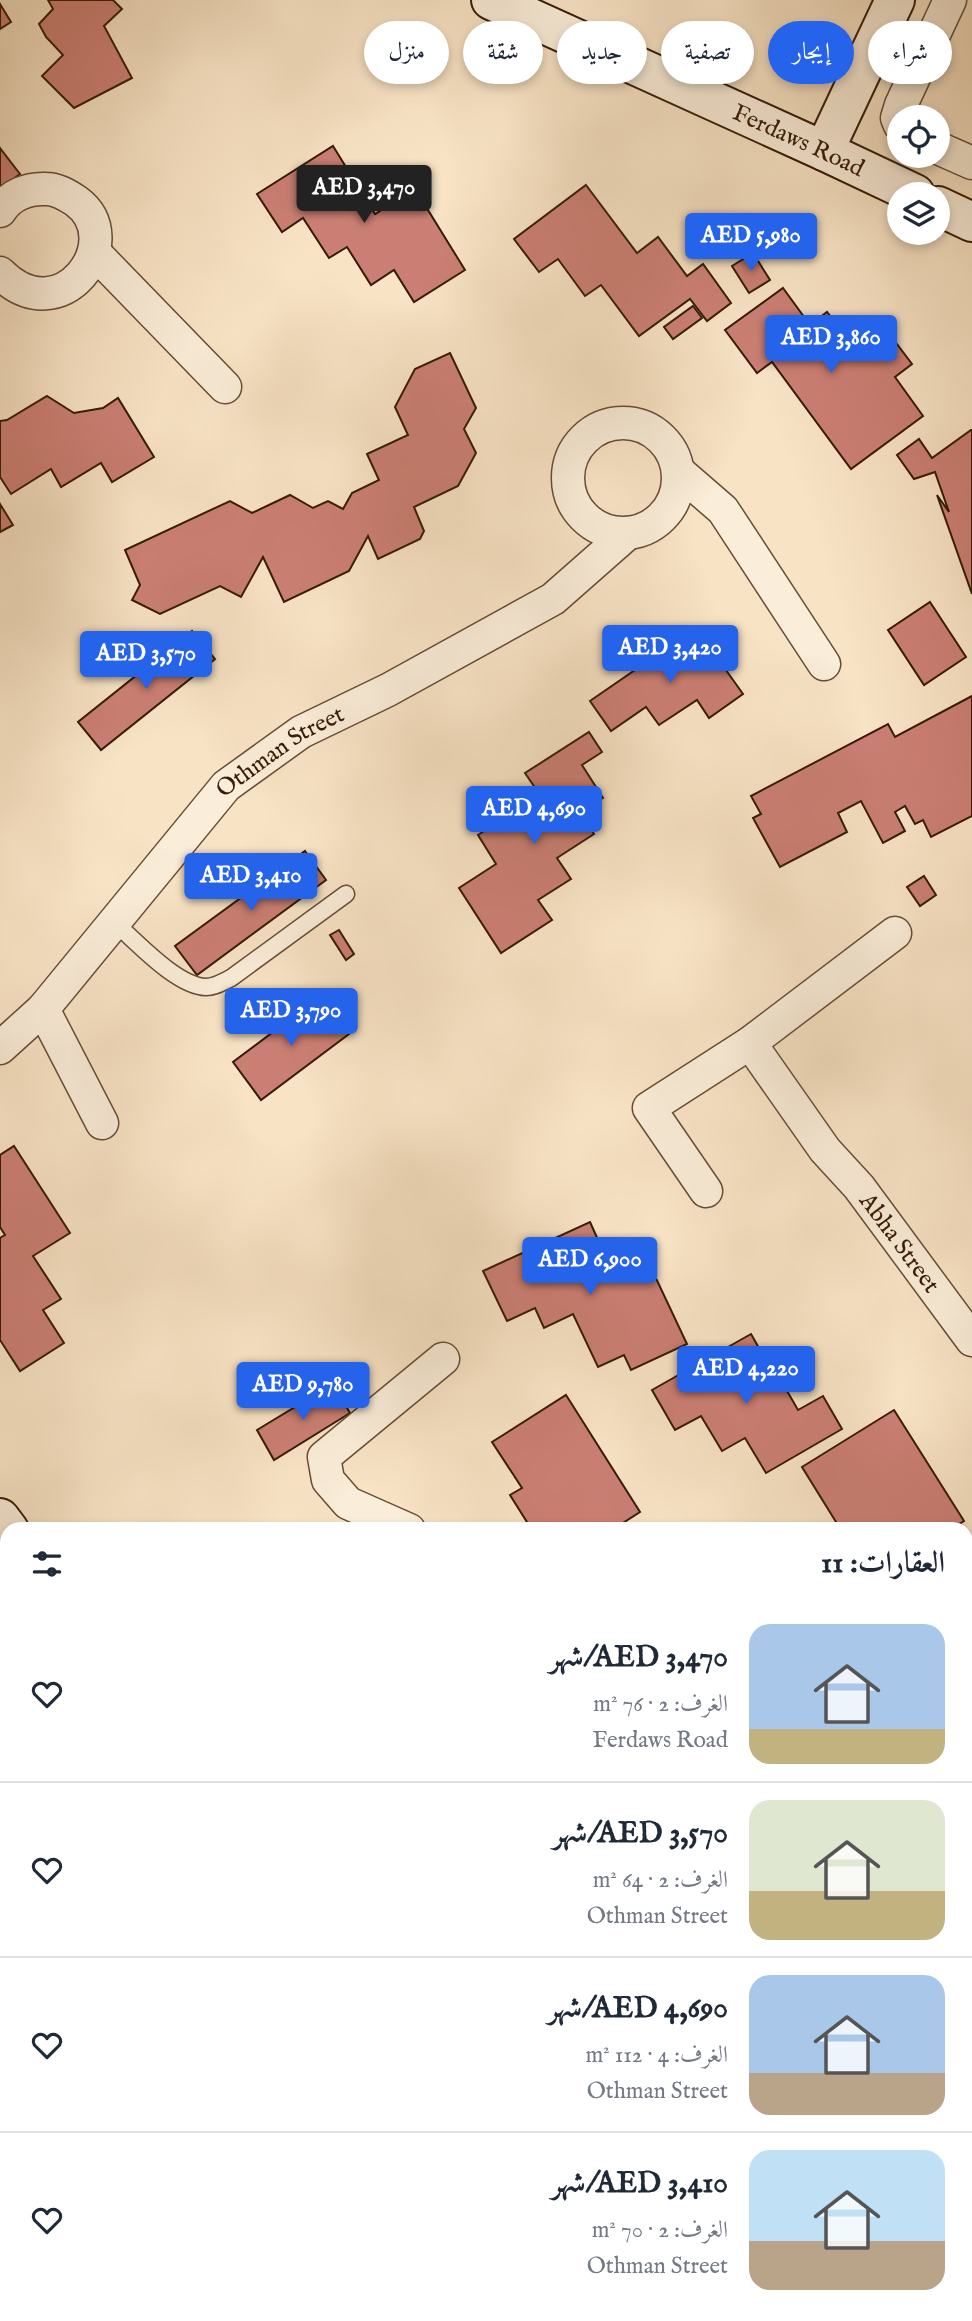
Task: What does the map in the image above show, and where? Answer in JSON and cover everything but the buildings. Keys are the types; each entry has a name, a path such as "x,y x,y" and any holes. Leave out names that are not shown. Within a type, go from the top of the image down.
{"street":[{"name":"Ferdaws Road","path":"491,0 890,182"},
{"path":"824,151 895,0"},
{"path":"901,105 950,0"},
{"path":"950,153 972,163"},
{"path":"0,211 16,195 32,189 50,189 66,194 80,204 90,218 95,236 94,252 87,269 76,282 43,294 3,282"},
{"path":"950,211 972,222"},
{"path":"94,252 225,387"},
{"path":"615,423 633,423 649,429 663,439 673,453 678,471 678,487 673,503 663,517 648,527 628,533 614,533 598,527 584,517 574,503 568,486 568,469 574,453 585,439 599,428 615,423"},
{"path":"678,471 723,510 824,664"},
{"name":"Othman Street","path":"0,1048 43,1009 226,786 301,732 388,690 553,599 628,533"},
{"path":"706,1191 649,1108 750,1043 895,933"},
{"path":"43,1009 102,1123"},
{"name":"Abha Street","path":"750,1043 825,1150 859,1187 972,1340"},
{"path":"391,1522 348,1503 328,1480 324,1457 443,1359"}],"lane":[{"path":"113,921 174,973 194,984 207,987 231,978 346,894"}]}
